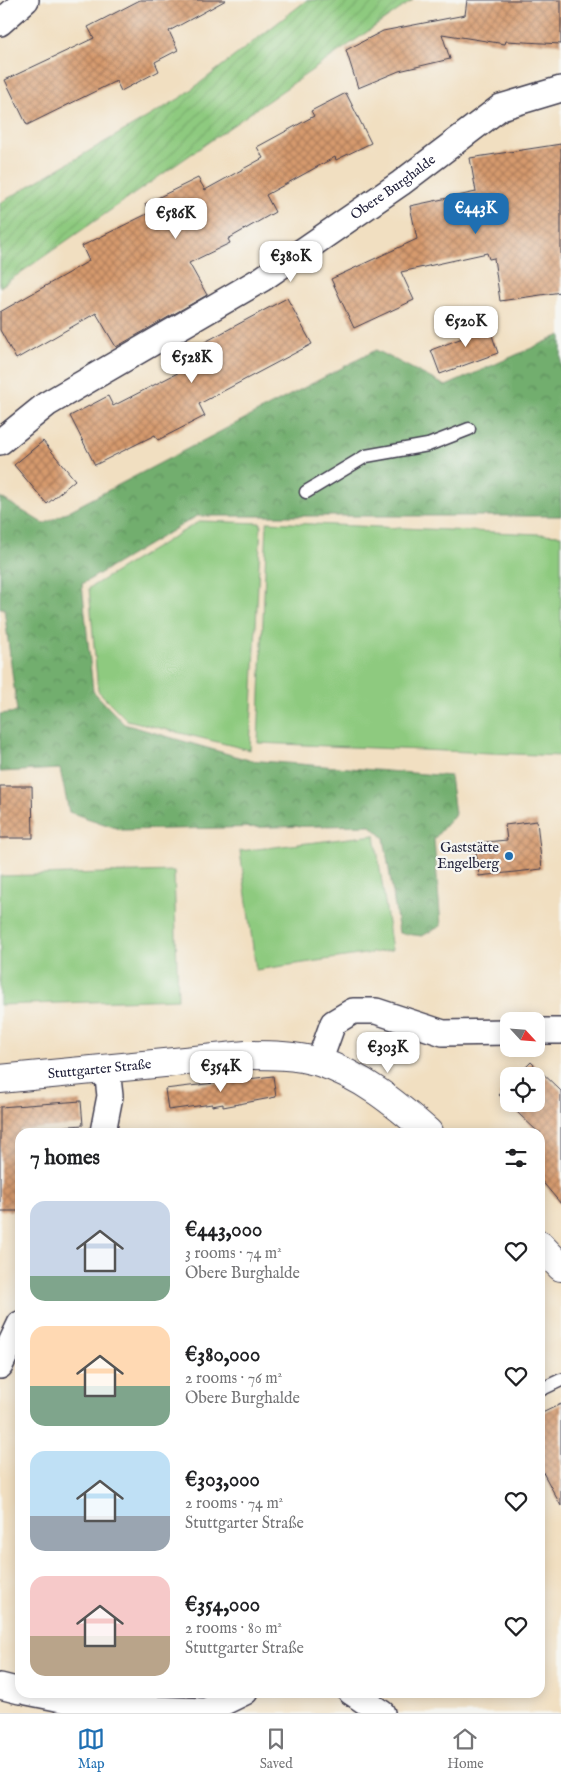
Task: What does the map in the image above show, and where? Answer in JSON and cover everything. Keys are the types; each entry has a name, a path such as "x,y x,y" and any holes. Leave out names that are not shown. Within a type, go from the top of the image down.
{"main road":[{"name":"Stuttgarter Straße","path":"0,1079 246,1055 281,1055 318,1062 357,1078 395,1104 423,1128"},
{"path":"545,1250 561,1267"}],"street":[{"path":"0,23 26,0"},
{"name":"Obere Burghalde","path":"0,442 47,404 262,279 401,183 501,106 561,89"},
{"path":"318,1062 333,1023 353,1011 376,1011 443,1033 500,1032"},
{"path":"545,1031 561,1031"},
{"path":"104,1128 110,1096 107,1069"},
{"path":"0,1366 15,1334"},
{"path":"0,1686 15,1690"},
{"path":"57,1698 102,1707 206,1711 233,1698"},
{"path":"359,1698 382,1713"}],"lane":[{"path":"306,492 366,456 428,445 469,429"},
{"path":"545,1388 561,1380"}],"green space":[{"path":"307,0 413,0 0,287 0,203 182,97"},
{"path":"561,335 561,516 197,516 82,584 93,691 124,724 249,760 450,776 455,814 434,839 441,926 422,936 399,933 384,838 370,825 122,830 69,812 60,769 0,772 0,714 17,712 4,608 0,608 0,497 44,524 376,350 446,386"},
{"path":"200,521 261,523 250,750 127,720 98,691 89,588"},
{"path":"267,522 561,535 561,756 258,743"},
{"path":"375,835 392,950 256,970 240,851"},
{"path":"174,871 178,999 0,1005 0,876"}],"building":[{"path":"140,0 226,0 169,31 178,50 155,62 159,71 121,91 116,81 27,125 5,80 94,38 88,27"},
{"path":"467,0 561,0 561,44 506,41 505,44 442,34 450,59 399,71 358,88 346,50 383,31 465,15"},
{"path":"346,93 371,143 336,160 335,157 266,195 275,212 228,239 230,243 189,263 207,295 116,347 96,313 16,359 0,330 0,312 89,261 82,246 149,213 145,204 198,178 205,190 263,158 257,147 314,116 311,111"},
{"path":"561,144 561,292 500,301 494,258 489,259 487,253 401,272 414,300 354,328 331,279 417,239 410,206 476,192 470,158"},
{"path":"287,298 312,344 199,404 205,416 158,440 155,435 95,465 70,416 108,396 113,406 199,362 192,349"},
{"path":"486,318 498,353 440,374 431,350 465,337 462,327"},
{"path":"43,441 75,480 47,504 14,465"},
{"path":"0,786 32,786 33,838 0,838"},
{"name":"Gaststätte Engelberg","path":"537,821 542,869 479,876 475,843 507,840 505,825"},
{"path":"531,1062 536,1067 526,1067"},
{"path":"273,1076 276,1097 223,1107 223,1104 212,1106 212,1104 168,1110 165,1089"},
{"path":"545,1076 561,1091 561,1204 545,1185 545,1128 534,1128 517,1112 545,1112"},
{"path":"81,1101 83,1125 15,1128 15,1211 0,1211 0,1107"},
{"path":"561,1404 561,1506 545,1476 545,1412"}],"place":[{"name":"Gaststätte Engelberg","path":"509,856"}]}
